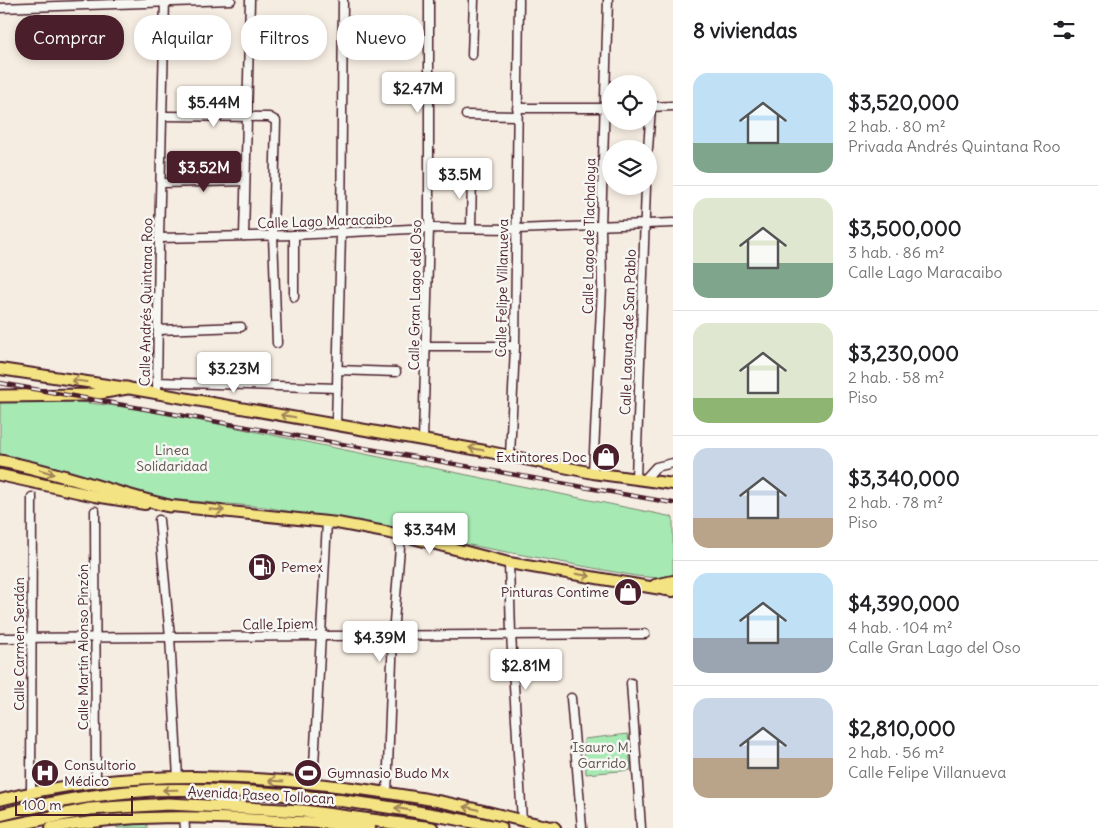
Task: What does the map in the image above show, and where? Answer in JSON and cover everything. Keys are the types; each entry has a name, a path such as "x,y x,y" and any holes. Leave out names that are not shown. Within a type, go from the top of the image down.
{"highway":[{"path":"0,396 88,394 127,388"},
{"path":"0,461 34,468 132,498 169,506"},
{"name":"Avenida Paseo Tollocan","path":"0,815 50,802 142,790 181,790 270,793 346,800 432,813 501,828"},
{"name":"Avenida Paseo Tollocan","path":"0,828 90,809 168,804 304,811 432,828"}],"main road":[{"path":"0,370 127,388 671,485"},
{"path":"0,475 110,499 327,522 401,535 509,562 673,591"},
{"path":"646,586 673,581"},
{"name":"Avenida Paseo Tollocan","path":"0,800 32,792 96,782 178,778 246,779 313,784 387,793 443,802 553,828"},
{"name":"Avenida Paseo Tollocan","path":"51,828 79,825 184,823 370,828"}],"street":[{"path":"0,8 74,2 231,0"},
{"path":"244,236 250,0"},
{"path":"336,425 341,233 343,0"},
{"name":"Calle Gran Lago del Oso","path":"423,440 429,228 429,0"},
{"path":"472,55 474,0"},
{"name":"Calle Felipe Villanueva","path":"510,456 514,346 519,0"},
{"name":"Calle Lago de Tlachaloya","path":"608,0 608,75"},
{"name":"Calle Andrés Quintana Roo","path":"157,394 165,1"},
{"path":"657,107 673,106"},
{"path":"466,115 602,108"},
{"path":"163,116 273,118 276,125 273,236 277,343"},
{"name":"Calle Lago de Tlachaloya","path":"593,472 602,287 601,226 607,130"},
{"path":"471,228 472,173"},
{"path":"162,183 245,181"},
{"name":"Calle Laguna de San Pablo","path":"640,479 646,195"},
{"name":"Calle Lago Maracaibo","path":"159,238 273,236 429,228 516,228 673,223"},
{"path":"294,235 294,297"},
{"path":"158,330 241,327"},
{"path":"427,346 514,346"},
{"path":"338,370 396,372"},
{"path":"157,382 337,388"},
{"path":"640,479 656,467 673,464"},
{"name":"Calle Carmen Serdán","path":"32,497 32,792"},
{"name":"Calle Martín Alonso Pinzón","path":"95,511 96,782"},
{"path":"159,520 170,637 178,778"},
{"path":"313,784 327,522"},
{"path":"387,793 393,634 401,535"},
{"path":"509,562 511,634 522,820"},
{"name":"Calle Ipiem","path":"0,638 393,634 645,634"},
{"path":"631,683 641,828"},
{"path":"571,698 582,828"}],"green space":[{"name":"Linea Solidaridad","path":"0,393 124,407 213,423 673,517 673,576 659,578 636,576 265,507 166,499 124,489 76,473 0,455"},
{"name":"Isauro M. Garrido","path":"628,734 631,770 586,774 584,739"},
{"path":"147,822 147,828 117,828 116,825"}],"railway":[{"path":"0,383 673,503"}],"place":[{"name":"Extintores Doc","path":"606,457"},
{"name":"Pemex","path":"262,567"},
{"name":"Pinturas Contime","path":"628,592"},
{"name":"Consultorio Médico","path":"45,773"},
{"name":"Gymnasio Budo Mx","path":"308,773"}]}
